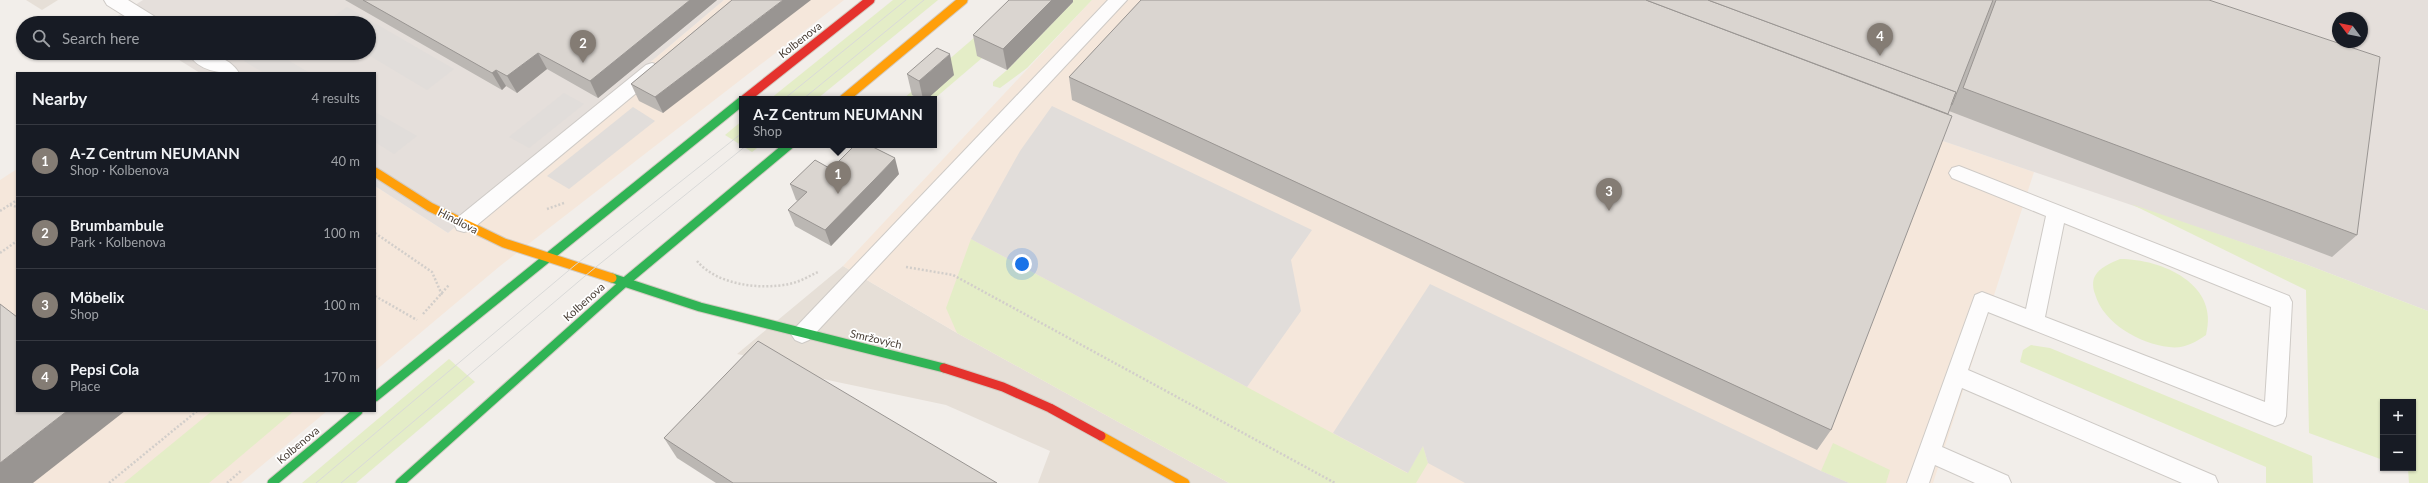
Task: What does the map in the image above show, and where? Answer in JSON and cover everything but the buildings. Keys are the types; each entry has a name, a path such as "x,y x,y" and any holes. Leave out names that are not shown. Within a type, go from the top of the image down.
{"main road":[{"name":"Kolbenova","path":"749,96 870,0"},
{"path":"848,96 963,0"},
{"path":"376,396 547,256 739,103"},
{"name":"Kolbenova","path":"400,483 624,282 785,148"},
{"name":"Hindlova","path":"376,173 430,207 464,224 504,243 547,256"},
{"name":"Smržových","path":"547,256 700,306 802,334 942,367 1003,387 1050,408 1185,483"},
{"name":"Kolbenova","path":"272,483 357,412"}],"street":[{"path":"114,0 139,16"},
{"path":"208,60 226,72"}],"lane":[{"path":"802,334 1118,0"},
{"path":"464,224 664,60"},
{"path":"1918,483 1982,301 2275,416 2282,302 1959,173"},
{"path":"2034,321 2057,212"},
{"path":"1956,375 2207,483"},
{"path":"1929,452 2000,483"}],"path":[{"path":"0,211 16,201"},
{"path":"9,205 16,207"},
{"path":"376,234 432,272 442,295"},
{"path":"0,253 16,242"},
{"path":"697,262 708,272 720,277 763,287 790,284 823,269"},
{"path":"871,262 953,275 1335,483"},
{"path":"376,297 417,320"},
{"path":"109,483 196,412"}],"shaded area":[{"path":"26,0 58,0 42,10"},
{"path":"143,0 724,0 448,233 376,187 376,72 198,72 179,60 376,60 376,16 118,16"},
{"path":"724,0 844,0 500,266 376,370 376,187 448,233"},
{"path":"1092,0 1576,0 1937,139 2034,172 1933,483 1229,483 957,333 843,266"},
{"path":"1576,0 2428,0 2428,311 2305,264 1937,139"},
{"path":"347,7 363,16 334,16"},
{"path":"376,24 454,69 427,90 376,60"},
{"path":"288,60 308,72 262,72 244,61"},
{"path":"564,93 584,104 529,148 509,137"},
{"path":"1052,106 1312,230 1291,260 1301,311 1247,387 971,239 1020,151"},
{"path":"633,107 655,121 569,189 547,176"},
{"path":"376,113 417,136 394,154 376,143"},
{"path":"16,170 16,412 326,412 241,483 0,483 0,180"},
{"path":"843,266 957,333 1229,483 1038,483 1050,451 946,405 823,379 767,360 737,354"},
{"path":"1430,284 1849,483 1465,483 1428,463 1423,446 1408,473 1333,433"}],"green space":[{"path":"893,0 938,0 821,96 774,96"},
{"path":"1018,0 982,58 937,96 906,96"},
{"path":"1068,0 1092,0 1027,68 1000,88 993,86 993,82 1007,70 1073,2"},
{"path":"739,123 739,144 725,135"},
{"path":"746,148 757,148 752,152"},
{"path":"2131,204 2305,264 2428,311 2428,483 2409,483 2408,471 2416,471 2416,399 2380,399 2380,459 2309,433 2306,290"},
{"path":"971,239 1407,473 1423,446 1428,463 1416,483 1229,483 957,333 946,308"},
{"path":"2120,259 2136,260 2153,264 2184,278 2196,289 2204,302 2208,317 2206,335 2189,345 2169,347 2146,342 2135,337 2114,323 2099,304 2094,292 2093,283 2095,276 2100,270"},
{"path":"2031,345 2050,348 2312,456 2313,483 2266,483 2266,467 2020,362 2023,350"},
{"path":"449,359 475,382 356,483 302,483"},
{"path":"211,412 293,412 209,483 124,483"},
{"path":"1833,443 1890,470 1886,483 1849,483 1821,471"}],"tram line":[{"path":"788,96 906,0"},
{"path":"807,96 924,0"},
{"path":"316,483 574,266 739,135"},
{"path":"341,483 591,271 743,148"}],"traffic: fast":[{"path":"376,396 739,103"},
{"path":"400,483 625,282 785,148"},
{"path":"612,278 700,307 944,368"},
{"path":"272,483 357,412"}],"traffic: slow":[{"path":"848,96 963,0"},
{"path":"376,173 430,207 504,243 612,278"},
{"path":"1101,436 1185,483"}],"traffic: jam":[{"path":"749,96 870,0"},
{"path":"944,368 1003,387 1050,408 1101,436"}],"place":[{"name":"Pepsi Cola","path":"1880,56"},
{"name":"Brumbambule","path":"583,63"},
{"name":"A-Z Centrum NEUMANN","path":"838,194"},
{"name":"Möbelix","path":"1609,211"}]}
